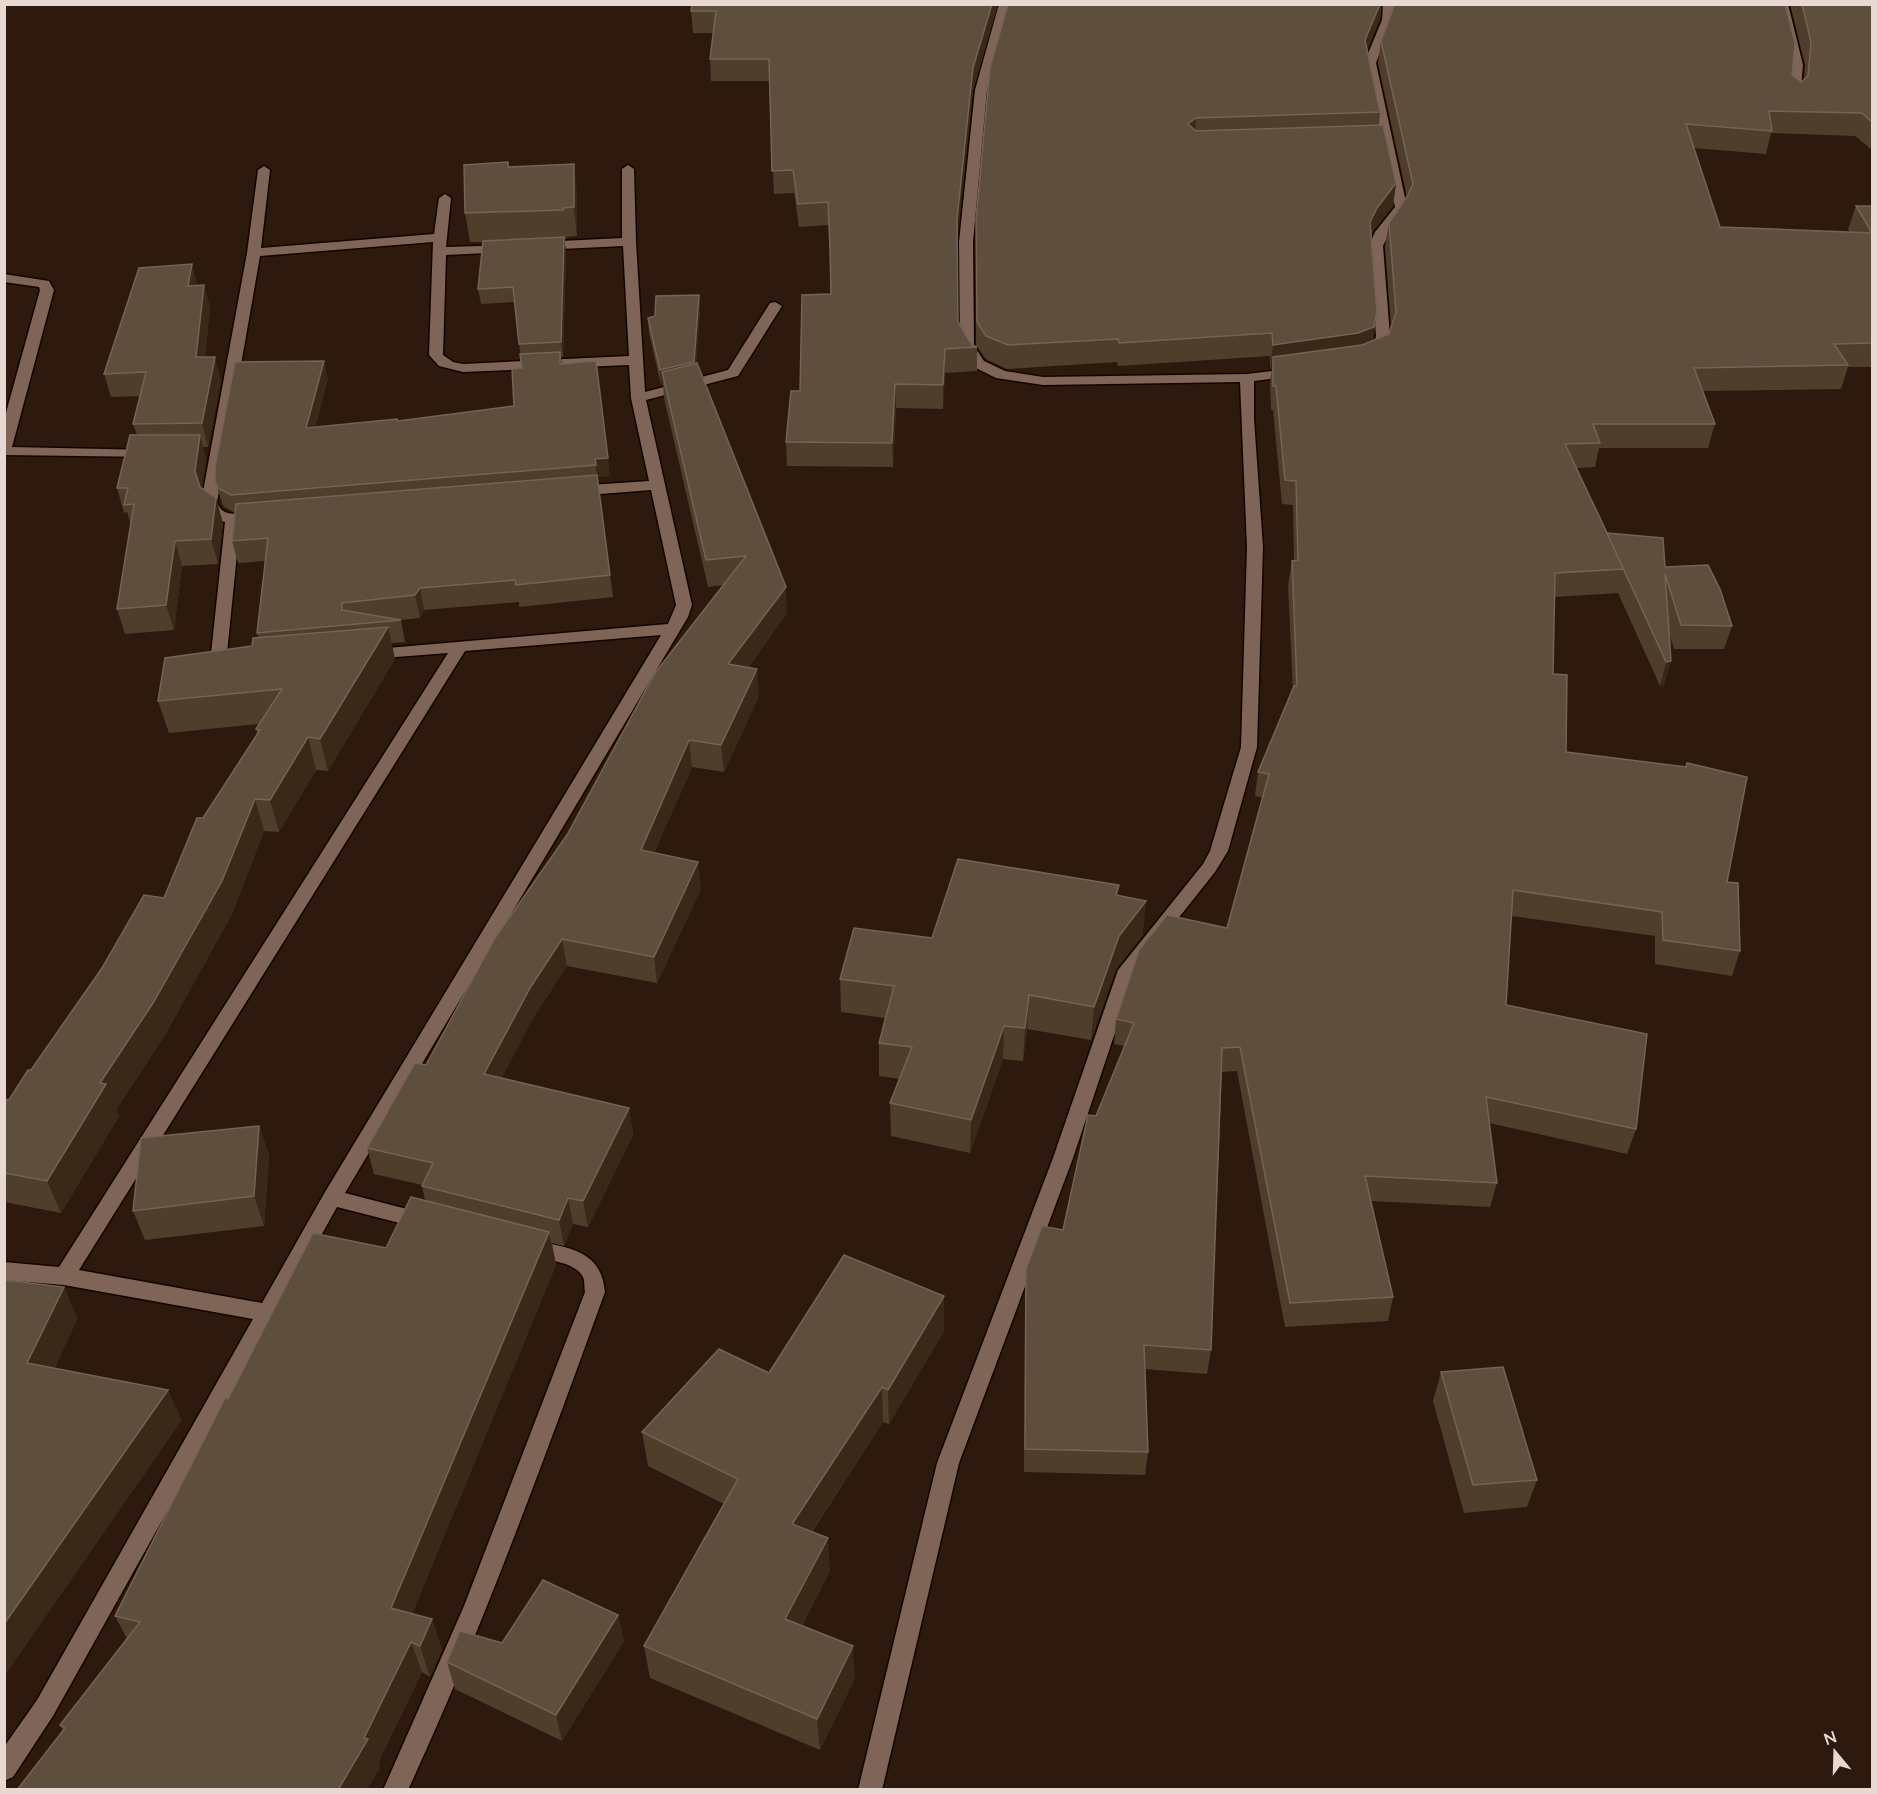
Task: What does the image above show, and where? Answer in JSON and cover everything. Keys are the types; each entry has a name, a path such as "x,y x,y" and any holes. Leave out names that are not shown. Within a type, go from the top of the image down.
{"street":[{"path":"1005,4 981,90 966,242 967,346 980,364 1001,375 1043,381 1247,378 1307,370"},
{"path":"1358,363 1378,354 1382,345 1376,246 1382,232 1399,213 1401,207 1381,141 1370,63 1374,46 1390,19 1389,4"},
{"path":"1782,4 1797,65 1794,98"},
{"path":"4,1769 45,1708 266,1313 674,629 684,605 638,398 628,242 628,169"},
{"path":"264,171 254,253 211,453 210,504 217,514 233,520 268,517"},
{"path":"445,198 440,244 436,355 446,364 463,368 636,360"},
{"path":"254,253 440,244 628,242"},
{"path":"4,278 44,284 47,290 4,450 72,454 161,453"},
{"path":"638,398 733,373 775,306"},
{"path":"870,1790 948,1463 1063,1158 1127,970 1203,875 1219,851 1249,747 1256,547 1246,419 1247,378"},
{"path":"562,492 657,485"},
{"path":"233,520 219,654 227,662 245,664"},
{"path":"352,656 674,629"},
{"path":"64,1276 459,648"},
{"path":"333,1198 447,1227"},
{"path":"395,1790 431,1715 505,1533 595,1292 594,1278 588,1268 576,1260 516,1244"},
{"path":"4,1271 64,1276 266,1313"}],"building":[{"path":"692,4 992,4 973,68 957,219 958,322 972,345 977,347 945,349 943,385 895,384 892,443 786,442 791,391 800,391 802,295 831,294 828,202 798,204 793,170 772,171 769,59 710,59 716,11 691,11"},
{"path":"1008,4 1380,4 1365,40 1380,112 1196,118 1188,124 1196,131 1383,125 1396,183 1377,208 1370,222 1377,312 1374,327 1358,333 1273,345 1272,333 1119,343 1118,339 1008,345 986,336 977,322 976,219 990,68"},
{"path":"1395,4 1785,4 1795,43 1792,75 1801,82 1808,76 1811,42 1802,4 1872,4 1872,122 1862,113 1769,111 1772,131 1686,124 1720,227 1872,233 1872,343 1834,344 1848,365 1694,368 1715,424 1593,424 1600,443 1565,444 1624,569 1555,573 1553,674 1567,675 1566,752 1686,767 1687,763 1747,777 1727,882 1738,883 1740,951 1663,940 1662,912 1513,890 1506,1005 1647,1034 1636,1129 1486,1097 1497,1183 1365,1176 1393,1297 1290,1303 1240,1047 1222,1048 1211,1350 1144,1345 1148,1452 1025,1449 1026,1269 1042,1226 1063,1230 1088,1115 1096,1116 1134,1023 1116,1019 1139,950 1167,915 1227,928 1269,774 1258,772 1294,686 1297,686 1292,561 1298,560 1296,481 1285,480 1276,386 1273,386 1273,357 1362,345 1389,334 1396,312 1389,223 1413,184 1381,41"},
{"path":"508,162 508,167 574,164 574,207 563,208 563,210 465,213 464,165"},
{"path":"1856,206 1872,206 1872,233"},
{"path":"564,237 561,342 519,344 513,287 478,289 483,241"},
{"path":"192,264 188,286 204,285 196,357 215,357 202,423 133,424 146,372 104,374 139,268"},
{"path":"699,295 694,362 660,370 648,318 655,316 656,296"},
{"path":"560,352 560,364 596,361 608,458 595,459 596,465 231,495 218,488 215,481 215,467 235,362 324,361 306,428 397,419 398,421 514,406 512,369 522,368 520,354"},
{"path":"697,363 786,587 728,664 757,669 721,745 689,740 641,850 698,862 654,957 562,939 530,988 484,1074 629,1108 583,1201 568,1198 559,1220 422,1186 433,1163 367,1148 415,1063 426,1065 495,938 567,835 655,673 746,556 706,560 662,372"},
{"path":"130,435 200,435 195,471 200,487 216,498 211,539 175,541 166,605 117,609 134,504 124,505 128,488 117,488"},
{"path":"597,475 610,575 516,585 515,580 420,588 415,595 342,603 342,610 401,620 257,633 268,538 232,541 236,504"},
{"path":"1607,533 1663,538 1665,567 1708,565 1720,589 1732,626 1681,625 1665,574 1671,661 1666,662"},
{"path":"388,627 320,739 308,737 270,800 255,799 222,881 153,1003 100,1083 106,1084 47,1181 4,1173 4,1099 9,1100 102,968 144,895 164,898 197,818 203,818 260,730 256,729 282,689 158,701 165,658 252,646 253,638"},
{"path":"958,859 1119,885 1116,895 1146,901 1119,936 1094,1007 1029,995 1025,1028 1004,1026 971,1120 890,1103 912,1047 879,1043 894,986 840,979 854,928 932,938"},
{"path":"259,1126 254,1196 133,1211 141,1138"},
{"path":"411,1197 549,1232 391,1608 432,1619 420,1646 411,1642 364,1738 368,1739 338,1790 17,1790 65,1728 60,1725 140,1622 115,1616 225,1398 228,1399 313,1233 386,1248"},
{"path":"844,1255 944,1296 888,1390 882,1387 792,1524 828,1538 785,1619 853,1646 817,1719 644,1646 738,1479 642,1432 719,1349 769,1373"},
{"path":"4,1280 64,1287 27,1363 168,1390 4,1624"},
{"path":"1503,1367 1537,1480 1473,1485 1441,1372"},
{"path":"543,1580 618,1615 556,1715 447,1662 460,1631 502,1643"}]}
